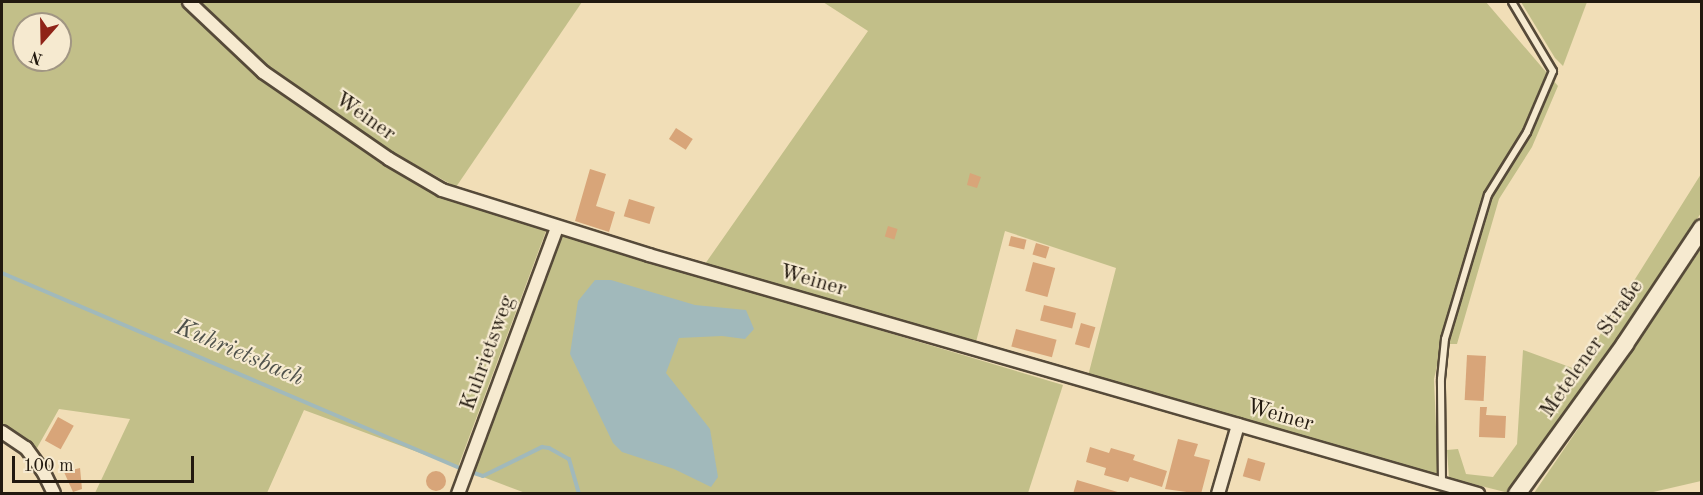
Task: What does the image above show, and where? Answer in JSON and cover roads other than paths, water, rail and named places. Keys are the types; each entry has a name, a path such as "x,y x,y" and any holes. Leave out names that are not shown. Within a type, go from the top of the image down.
{"main road":[{"name":"Metelener Straße","path":"1517,494 1614,360 1701,228"}],"street":[{"name":"Weiner","path":"189,2 263,72 389,159 442,190 557,228 1478,494"},
{"name":"Kuhrietsweg","path":"458,494 557,228"},
{"path":"1218,494 1238,425"},
{"path":"2,432 26,448 44,471 54,494"}],"lane":[{"path":"1442,483 1441,379 1445,339 1488,195 1527,132 1553,71 1512,2"}],"water":[{"path":"595,280 611,280 695,305 746,310 754,329 745,339 722,336 679,338 666,373 710,429 718,477 711,487 674,469 622,452 613,443 570,354 578,301"}],"waterway":[{"name":"Kuhrietsbach","path":"2,273 462,469"},
{"name":"Kuhrietsbach","path":"474,473 483,476 542,447 549,448 569,459 579,494"}]}
